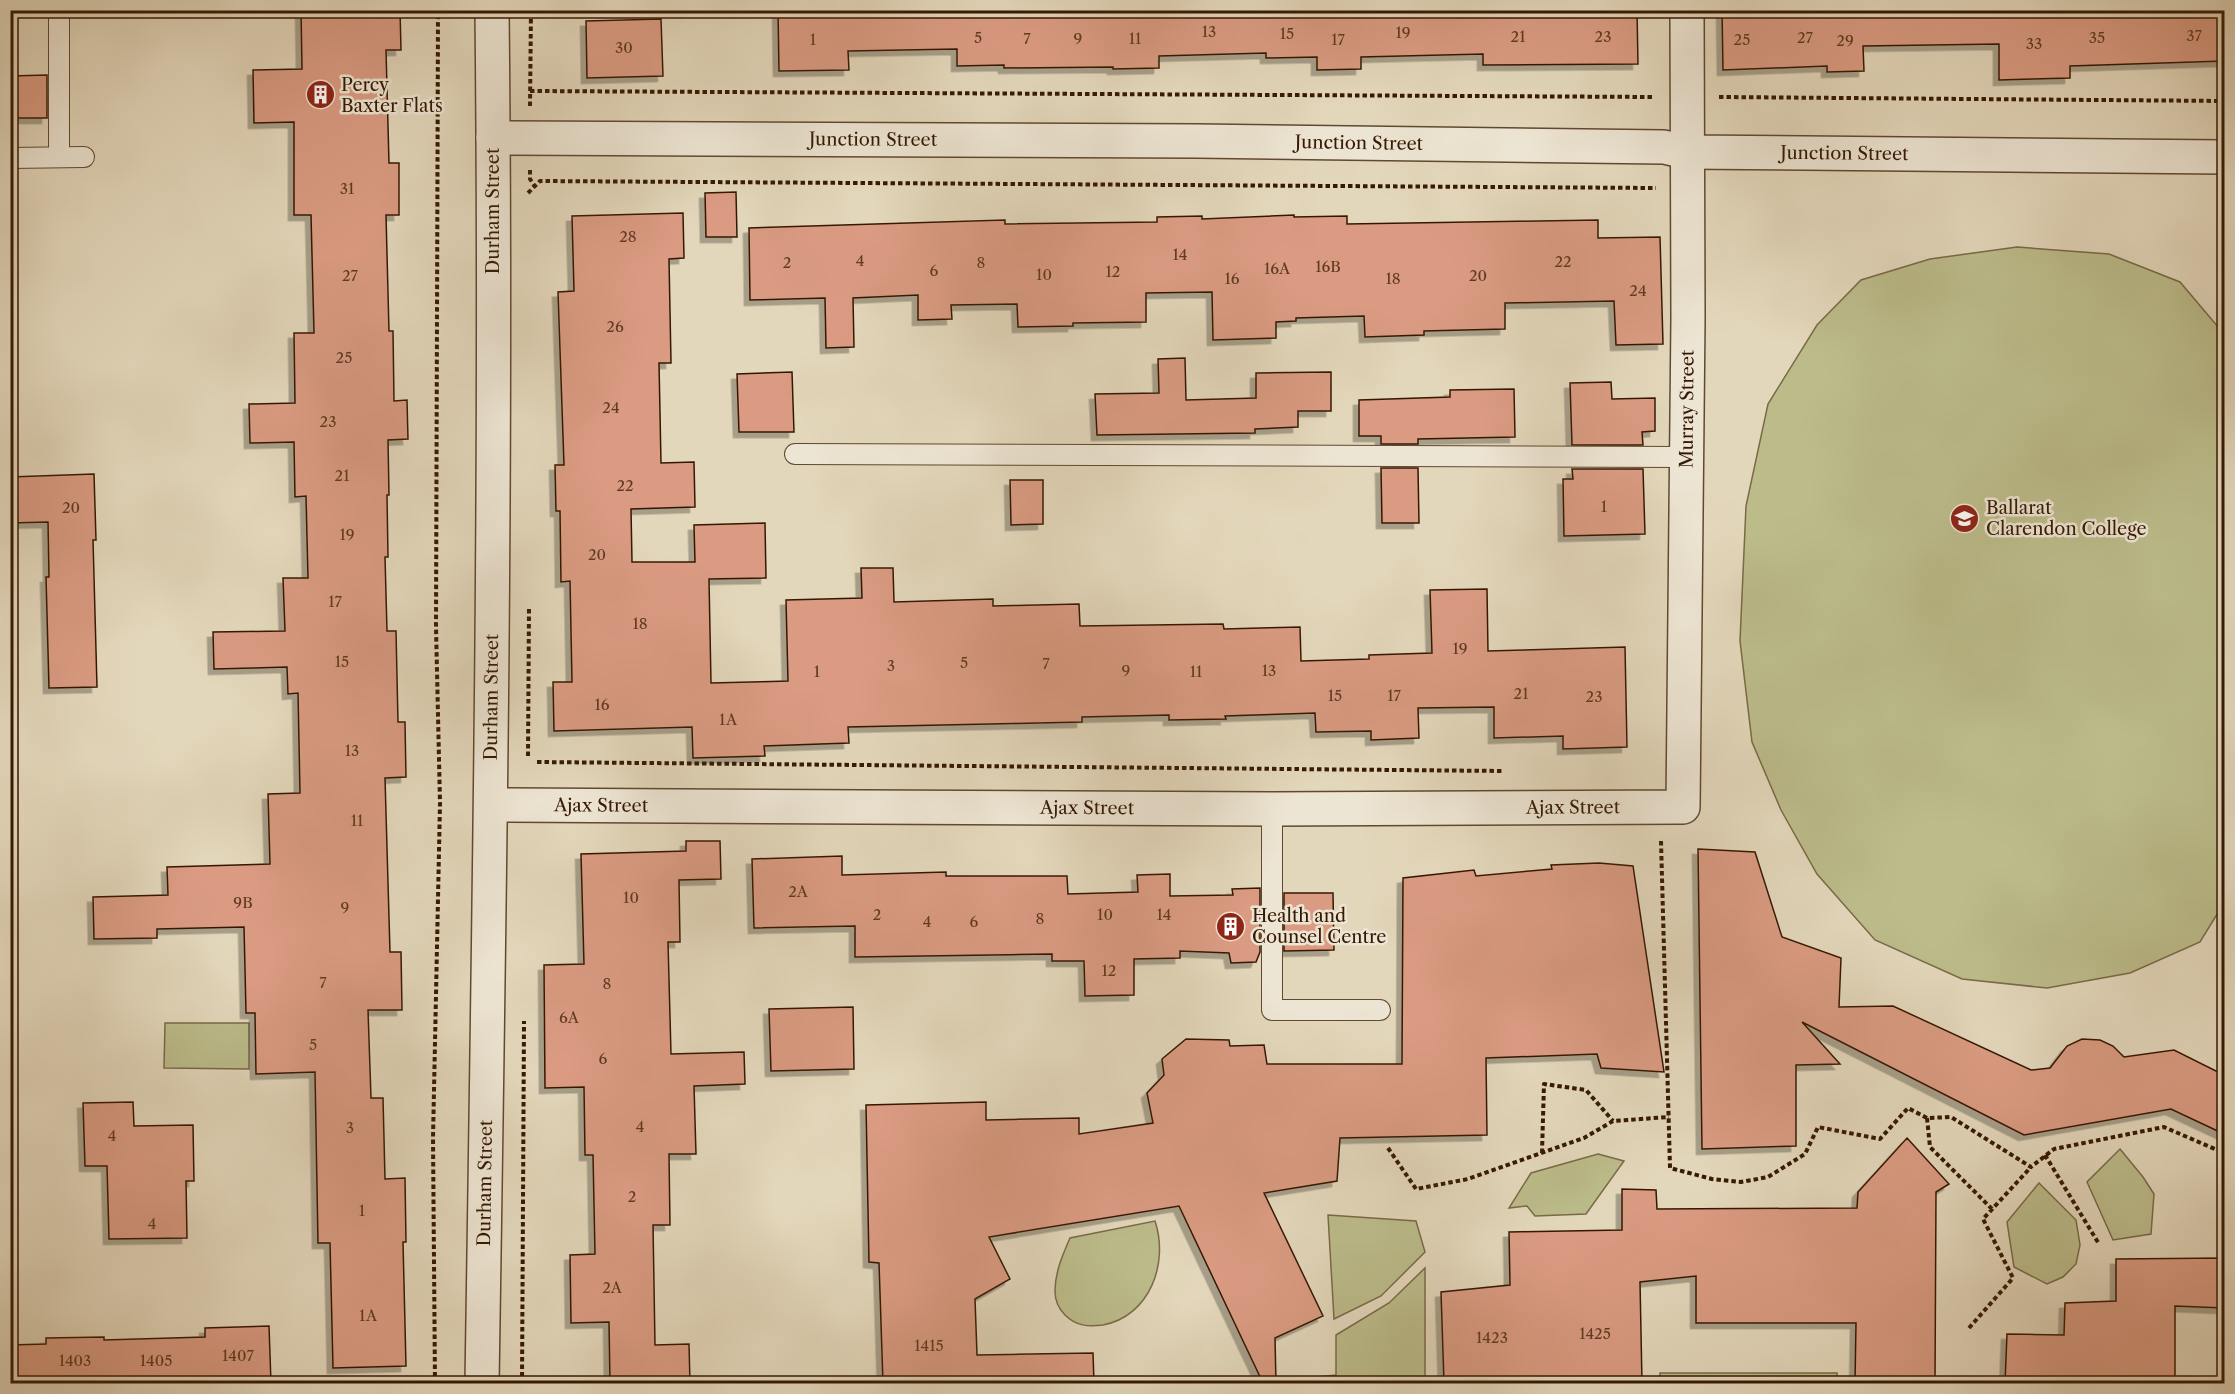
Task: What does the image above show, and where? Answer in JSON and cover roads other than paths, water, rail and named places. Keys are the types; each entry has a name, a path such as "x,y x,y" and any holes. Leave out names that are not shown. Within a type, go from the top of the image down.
{"street":[{"name":"Durham Street","path":"482,1383 491,805 492,10"},
{"name":"Murray Street","path":"1683,807 1687,457 1687,10"},
{"name":"Junction Street","path":"493,138 1269,142 1664,147 1686,152 2224,157"},
{"name":"Ajax Street","path":"491,805 1272,809 1683,807"}],"lane":[{"path":"59,10 59,157"},
{"path":"10,158 84,157"},
{"path":"795,454 1687,457"},
{"path":"1272,809 1272,1010 1380,1010"}],"place":[{"name":"Percy Baxter Flats","path":"320,95"},
{"name":"Ballarat Clarendon College","path":"1965,518"},
{"name":"Health and Counsel Centre","path":"1231,926"}]}
